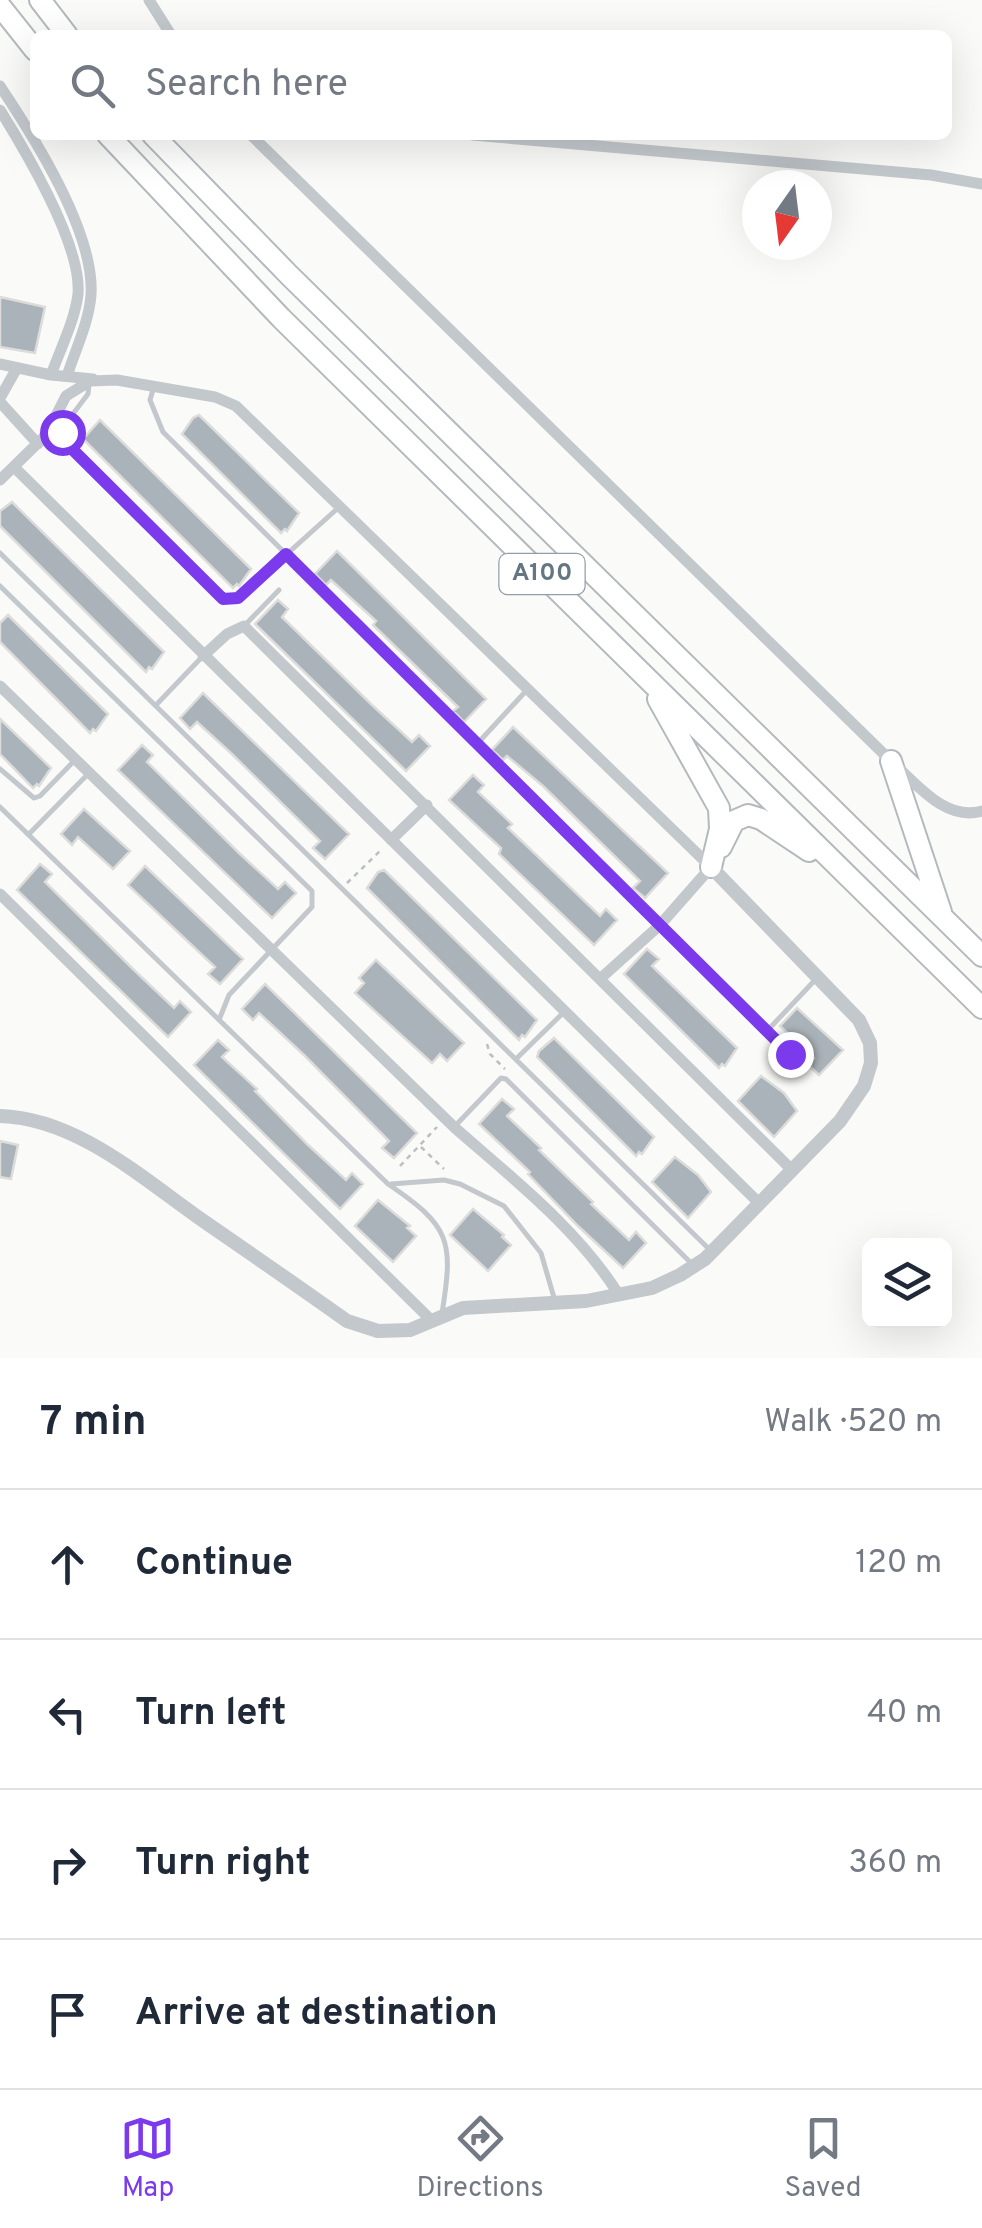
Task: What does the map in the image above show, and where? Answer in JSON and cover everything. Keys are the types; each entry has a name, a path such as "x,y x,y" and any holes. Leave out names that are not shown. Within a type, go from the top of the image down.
{"highway":[{"path":"40,0 64,30"},
{"path":"0,6 30,44"},
{"name":"A100","path":"113,140 269,305 982,1008"},
{"name":"A100","path":"158,140 251,238 982,956"},
{"path":"641,672 714,794 720,829 711,867"},
{"path":"891,761 944,919"},
{"path":"711,867 734,822 748,815 761,818 851,879"}],"street":[{"path":"149,0 168,30"},
{"path":"0,86 30,136"},
{"path":"0,110 31,160 77,272 77,301 51,375"},
{"path":"33,140 72,217 89,266 90,303 68,376"},
{"path":"257,140 891,761 945,808 964,814 982,811"},
{"path":"529,140 931,175 982,184"},
{"path":"0,364 51,375 154,386 230,402 711,867 859,1020 870,1043 872,1063 864,1086 840,1121 694,1266 652,1288 556,1302 463,1308 410,1330 378,1331 347,1321 120,1162 74,1135 27,1117 0,1116"},
{"path":"18,368 0,400 38,444"},
{"path":"0,480 38,444 66,396 94,380"},
{"path":"14,466 760,1203"},
{"path":"203,656 227,634 244,626 792,1170"},
{"path":"0,686 450,1123 536,1200 601,1267 618,1295"},
{"path":"391,840 427,805"},
{"path":"601,978 660,925 711,867"},
{"path":"0,894 436,1317"}],"lane":[{"path":"94,380 62,427 62,438 218,596 238,598 339,507"},
{"path":"154,386 150,400 163,432 790,1054"},
{"path":"0,552 712,1252"},
{"path":"0,586 312,891 312,907 230,995 219,1020"},
{"path":"244,626 279,590"},
{"path":"156,705 203,656"},
{"path":"477,744 528,690"},
{"path":"0,769 34,798 74,760"},
{"path":"29,834 88,774"},
{"path":"0,807 388,1184 435,1220 446,1242 450,1266 436,1317"},
{"path":"767,1031 816,979"},
{"path":"516,1059 564,1012"},
{"path":"450,1123 501,1078 506,1079 694,1266"},
{"path":"388,1184 444,1180 504,1206 534,1240 556,1302"}],"path":[{"path":"342,887 391,840"},
{"path":"491,1034 486,1040 490,1054 505,1068 506,1079"},
{"path":"400,1166 450,1123"},
{"path":"419,1146 460,1184"}],"building":[{"path":"0,297 45,307 35,353 0,347"},
{"path":"199,415 299,513 287,531 281,533 182,434"},
{"path":"100,420 251,569 239,586 233,588 83,439"},
{"path":"12,502 164,652 152,669 149,667 146,672 0,526 0,511"},
{"path":"337,551 486,699 464,722 453,711 458,707 373,625 376,621 331,580 326,585 315,574"},
{"path":"278,600 288,609 282,617 372,705 412,742 419,735 430,746 406,771 255,624"},
{"path":"8,615 108,714 96,731 90,733 0,642 0,623"},
{"path":"203,693 349,834 325,859 313,848 320,841 232,754 197,722 190,729 180,718"},
{"path":"0,719 51,768 39,786 33,788 0,754"},
{"path":"513,727 668,873 645,898 633,888 640,881 543,786 507,756 503,760 492,750"},
{"path":"142,745 153,755 147,762 240,854 278,889 285,882 296,893 272,918 118,770"},
{"path":"473,775 484,785 478,792 512,824 508,828 600,916 606,909 617,920 594,945 449,800"},
{"path":"84,809 130,851 113,869 78,837 72,845 61,834"},
{"path":"40,864 52,874 45,882 135,971 174,1008 180,1001 191,1012 168,1037 17,890"},
{"path":"145,866 243,959 220,984 208,974 215,967 128,885"},
{"path":"384,870 537,1020 525,1037 522,1035 519,1040 367,888"},
{"path":"647,949 659,959 652,966 737,1048 725,1066 719,1068 624,974"},
{"path":"376,960 464,1043 447,1061 440,1054 432,1063 355,993 364,983 359,978"},
{"path":"265,984 417,1133 394,1158 382,1148 389,1141 305,1056 259,1013 253,1020 242,1009"},
{"path":"797,1008 843,1050 819,1075 808,1065 814,1058 780,1026"},
{"path":"554,1038 654,1137 642,1154 636,1156 537,1057"},
{"path":"218,1040 229,1050 222,1057 307,1144 346,1180 352,1173 363,1184 340,1209 194,1065"},
{"path":"761,1076 784,1093 797,1111 774,1137 738,1101"},
{"path":"502,1099 514,1109 507,1116 591,1204 629,1240 636,1232 646,1243 623,1268 479,1124"},
{"path":"0,1141 18,1145 11,1179 0,1177"},
{"path":"675,1157 698,1175 711,1192 688,1218 652,1182"},
{"path":"378,1200 410,1226 407,1228 416,1236 393,1262 355,1226"},
{"path":"473,1209 511,1245 488,1271 450,1235"}],"route":[{"path":"62,432 65,442 223,599 238,598 286,554 790,1054"}]}
